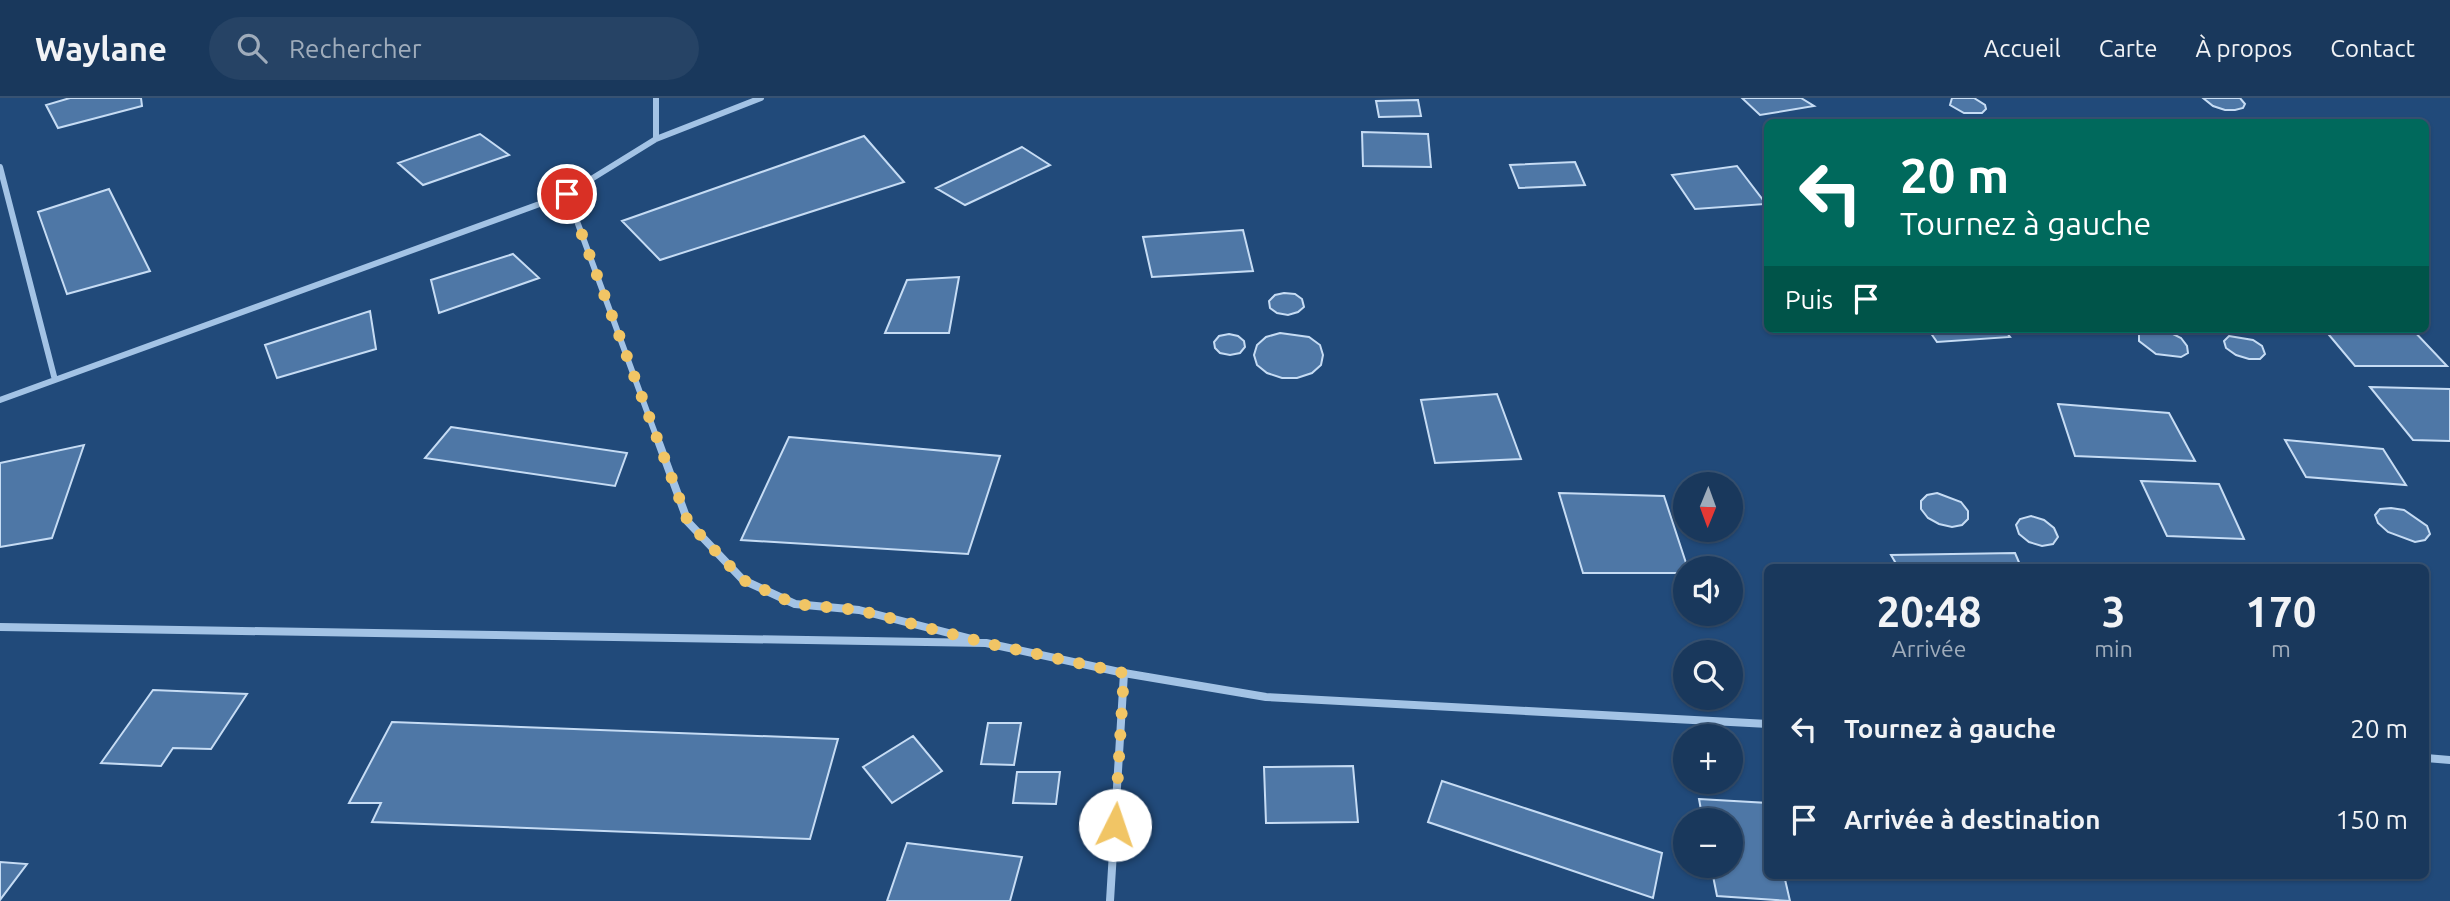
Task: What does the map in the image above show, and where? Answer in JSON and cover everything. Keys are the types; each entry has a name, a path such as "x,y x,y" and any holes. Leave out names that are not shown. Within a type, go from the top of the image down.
{"street":[{"path":"656,98 656,139"},
{"path":"0,400 567,194 656,139 761,98"},
{"path":"0,167 55,380"},
{"path":"567,194 688,522 743,580 795,604 859,610 986,643 1124,673 1266,697 1764,724"},
{"path":"0,627 986,643"},
{"path":"1110,901 1124,673"},
{"path":"2429,758 2450,760"}],"building":[{"path":"70,98 141,98 142,106 58,128 46,105"},
{"path":"1742,98 1801,98 1814,106 1760,115"},
{"path":"1952,98 1974,98 1985,105 1986,109 1982,113 1964,113 1950,105"},
{"path":"2203,98 2240,98 2245,104 2243,108 2225,110 2213,106"},
{"path":"1418,100 1421,116 1379,117 1376,101"},
{"path":"1362,132 1428,134 1431,167 1363,166"},
{"path":"480,134 509,155 423,185 398,163"},
{"path":"864,136 904,182 660,260 622,221"},
{"path":"1022,147 1050,165 965,205 936,188"},
{"path":"1575,162 1585,185 1519,188 1510,165"},
{"path":"1737,166 1764,204 1695,209 1672,175"},
{"path":"109,189 150,271 67,294 38,212"},
{"path":"1243,230 1253,271 1152,277 1143,237"},
{"path":"513,254 539,278 439,313 431,280"},
{"path":"959,277 949,333 885,333 907,280"},
{"path":"1295,294 1302,299 1304,307 1288,315 1277,313 1270,308 1269,301 1275,295"},
{"path":"370,311 376,349 277,378 265,345"},
{"path":"1280,333 1309,337 1320,345 1323,355 1321,365 1312,373 1297,378 1282,378 1267,373 1257,365 1254,355 1257,345 1266,337"},
{"path":"1931,333 2007,333 2010,337 1937,342"},
{"path":"2171,333 2181,338 2188,353 2181,357 2156,354 2139,341 2139,334"},
{"path":"2327,333 2416,333 2447,366 2355,366"},
{"path":"1229,334 1244,341 1245,347 1240,353 1220,353 1215,348 1214,342 1219,336"},
{"path":"2229,336 2253,340 2262,346 2265,354 2260,359 2236,355 2226,348 2224,341"},
{"path":"2370,387 2450,389 2450,441 2413,440"},
{"path":"1497,394 1521,459 1435,463 1421,400"},
{"path":"2058,404 2169,413 2195,461 2075,456"},
{"path":"451,427 627,453 615,486 425,458"},
{"path":"789,437 1000,456 968,554 741,540"},
{"path":"2285,440 2383,449 2406,485 2306,477"},
{"path":"84,445 52,538 0,547 0,463"},
{"path":"2141,481 2219,484 2244,539 2167,536"},
{"path":"1559,493 1664,496 1673,523 1673,542 1679,542 1684,556 1673,556 1673,573 1583,573"},
{"path":"1937,493 1961,502 1968,511 1968,519 1962,525 1952,527 1928,518 1921,509 1921,501 1927,495"},
{"path":"2380,509 2404,510 2427,526 2430,534 2425,540 2415,542 2388,532 2378,523 2375,515"},
{"path":"2031,516 2044,520 2054,528 2058,537 2053,544 2042,546 2029,542 2019,534 2016,525 2020,519"},
{"path":"2015,553 2020,564 1896,564 1891,555"},
{"path":"153,690 247,694 211,749 173,748 161,766 101,763"},
{"path":"392,722 838,739 810,839 372,822 381,803 349,803"},
{"path":"988,723 1021,723 1014,765 981,764"},
{"path":"913,736 942,771 892,803 863,767"},
{"path":"1353,766 1358,822 1266,823 1264,767"},
{"path":"1017,772 1060,772 1056,804 1013,803"},
{"path":"1442,781 1662,853 1653,898 1428,822"},
{"path":"1699,799 1764,803 1764,879 1785,879 1790,901 1717,896 1713,878 1743,878 1743,808 1701,808"},
{"path":"907,843 1022,857 1010,901 887,901"},
{"path":"0,862 27,864 0,900"}],"route":[{"path":"567,194 688,522 743,580 795,604 859,610 986,643 1124,673 1115,825"}]}
